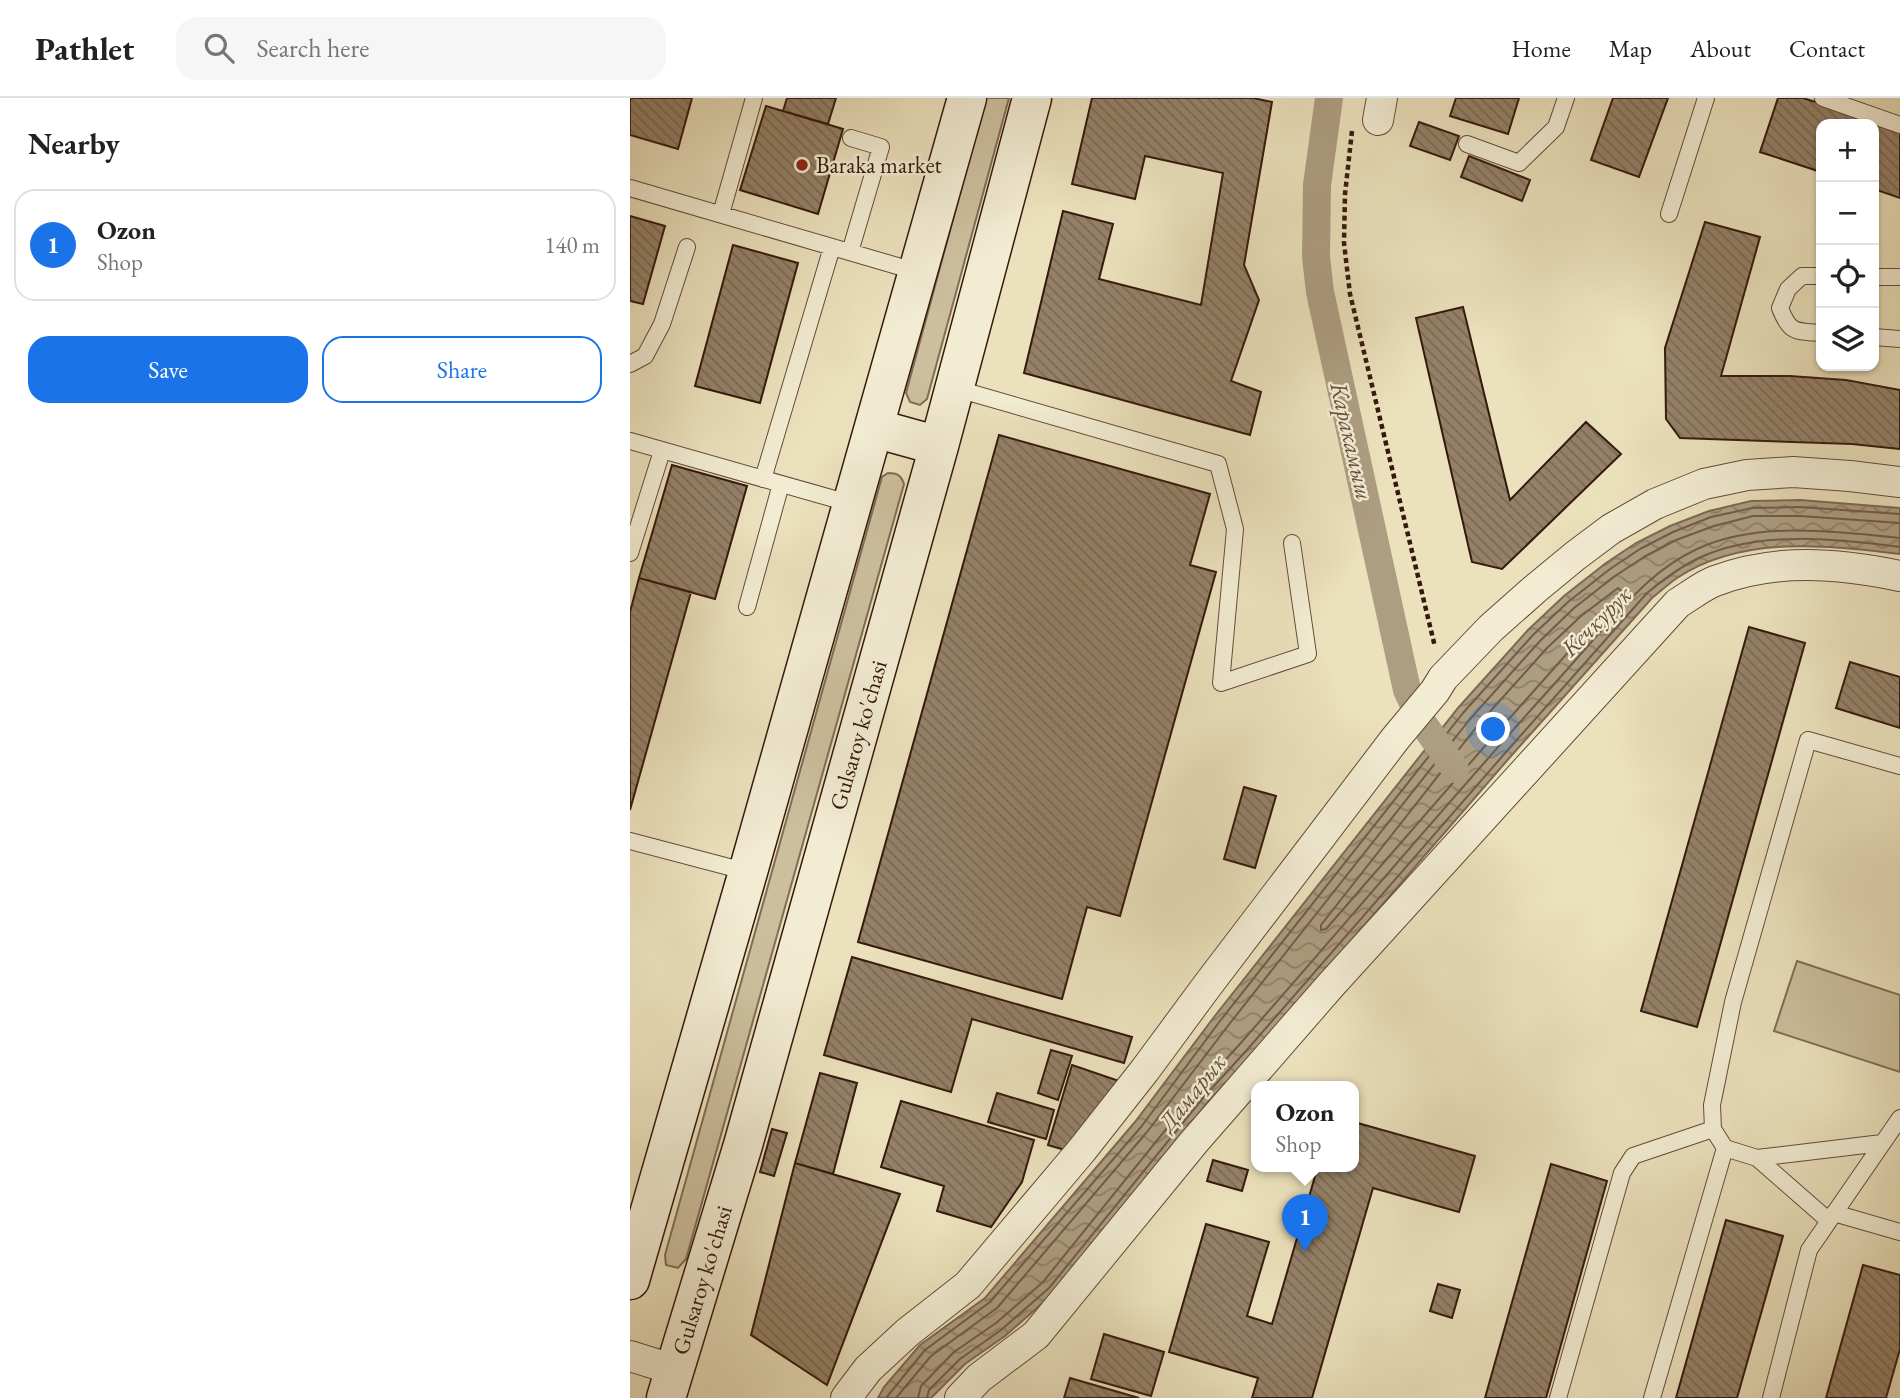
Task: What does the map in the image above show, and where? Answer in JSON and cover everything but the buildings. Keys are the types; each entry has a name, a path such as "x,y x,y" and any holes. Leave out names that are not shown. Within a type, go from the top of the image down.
{"main road":[{"path":"630,1280 967,98"},
{"name":"Gulsaroy ko'chasi","path":"671,1384 743,1145 939,446 1032,98"},
{"path":"874,428 939,446"}],"street":[{"path":"846,1398 868,1369 908,1332 968,1285 1082,1150 1395,739 1439,684 1491,628 1574,556 1611,529 1655,504 1704,484 1747,475 1793,472 1900,482"},
{"path":"960,1398 979,1378 1036,1335 1194,1142 1321,997 1678,603 1713,582 1757,568 1806,564 1850,567 1900,576"},
{"path":"630,1356 671,1384"}],"lane":[{"path":"721,214 754,98"},
{"path":"1466,144 1519,163 1556,127 1566,98"},
{"path":"1669,214 1706,98"},
{"path":"1823,98 1900,125"},
{"path":"850,252 881,147 851,138"},
{"path":"630,188 919,272"},
{"path":"630,364 645,356 662,324 687,247"},
{"path":"763,479 832,247"},
{"path":"1816,276 1802,276 1788,289 1780,308 1786,324 1797,331 1816,333"},
{"path":"1879,277 1900,277"},
{"path":"1879,337 1900,339"},
{"path":"954,388 1218,464 1235,530 1221,683 1308,654 1292,543"},
{"path":"630,441 852,504"},
{"path":"630,554 662,451"},
{"path":"747,607 781,484"},
{"path":"1900,766 1808,740 1733,1002 1712,1105 1713,1129 1725,1148 1757,1158 1832,1217 1900,1232"},
{"path":"630,841 748,872"},
{"path":"1771,1398 1809,1250 1900,1118"},
{"path":"1558,1398 1622,1173 1633,1156 1713,1129"},
{"path":"1757,1158 1882,1143"},
{"path":"1652,1398 1725,1148"}],"path":[{"path":"1371,115 1345,194 1344,243 1350,294 1439,684"}],"shaded area":[{"path":"986,98 1009,98 927,399 920,405 910,402 906,393"},
{"path":"888,473 898,475 904,484 686,1259 678,1268 666,1265 665,1255 882,477"},
{"path":"1797,961 1900,995 1900,1072 1774,1031"}],"water":[{"path":"1800,500 1900,508 1900,554 1814,546 1757,549 1702,564 1667,585 1652,598 1511,756 1208,1102 1054,1293 1005,1336 965,1364 931,1398 878,1398 884,1387 920,1345 985,1298 1135,1122 1214,1017 1458,708 1528,630 1564,596 1606,563 1636,543 1670,526 1709,511 1751,501"}],"waterway":[{"name":"Каракамыш","path":"1329,98 1317,185 1316,257 1320,292 1407,690 1422,722 1455,769"}],"place":[{"name":"Baraka market","path":"802,165"},
{"name":"Ozon","path":"1305,1252"}],"water label":[{"name":"Кечкурук","path":"1596,621"},
{"name":"Дамарык","path":"1192,1092"}]}
